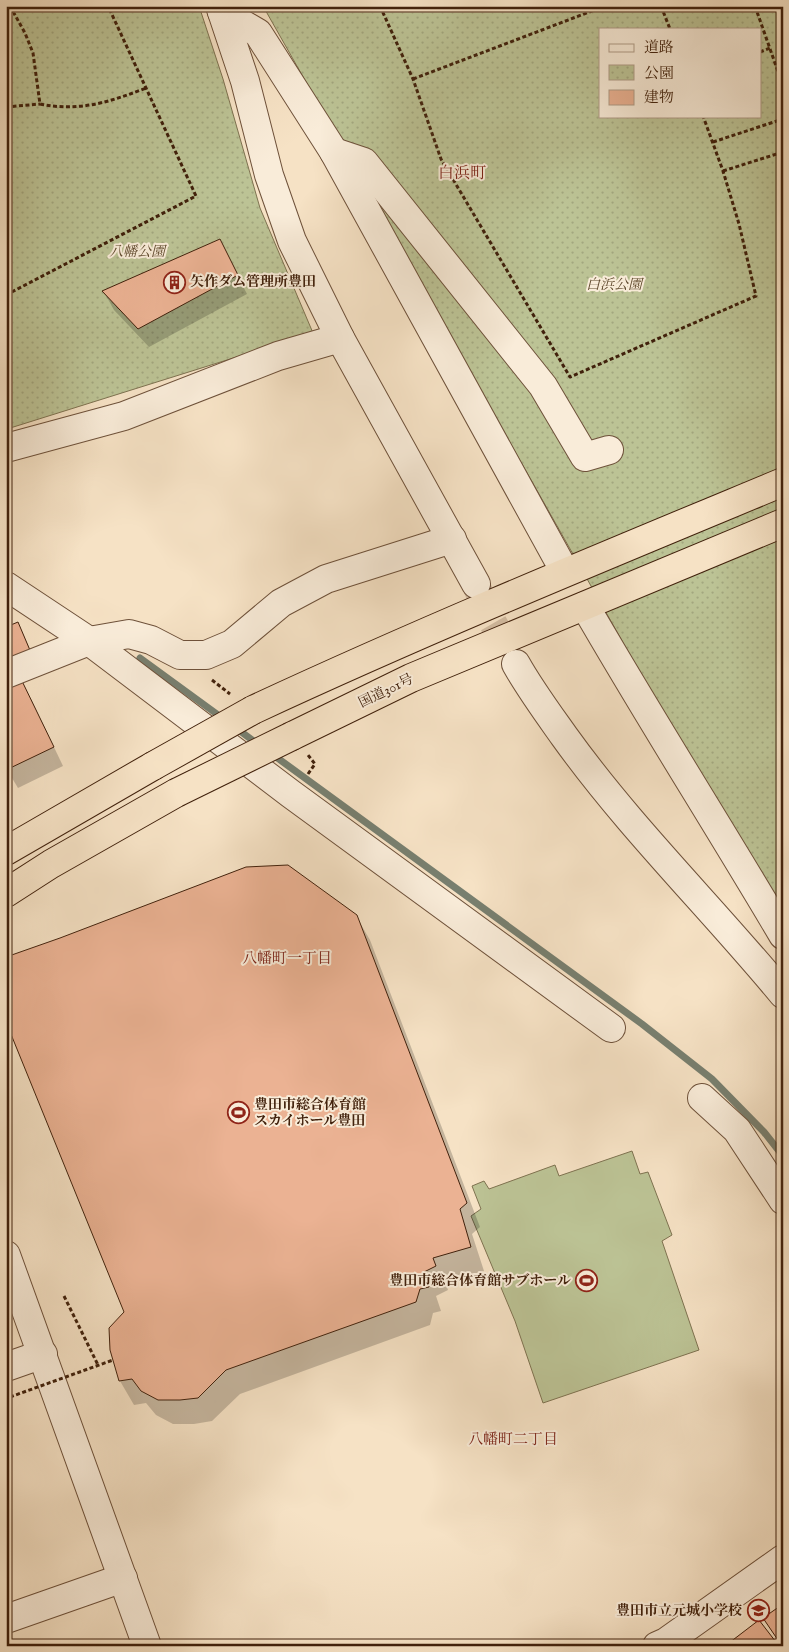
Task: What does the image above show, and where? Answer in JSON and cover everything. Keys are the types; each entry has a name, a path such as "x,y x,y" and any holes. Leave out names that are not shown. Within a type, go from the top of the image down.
{"highway":[{"path":"6,850 253,710 351,664 565,572 783,482"},
{"name":"国道301号","path":"6,893 51,864 176,793 411,678 783,523"}],"street":[{"path":"221,9 258,33 334,152 565,572"},
{"path":"221,9 245,81 269,176 289,231 340,338 476,584"},
{"path":"334,152 364,162 543,386 585,457 609,450"},
{"path":"6,448 124,416 278,356 340,338"},
{"path":"6,674 89,641 129,634 151,640 180,655 206,655 232,644 281,603 326,579 452,539"},
{"path":"6,586 89,641 291,794 611,1028"},
{"path":"585,606 644,707 735,853 783,935"},
{"path":"516,664 528,687 594,777 641,834 739,941 783,994"},
{"path":"702,1098 737,1130 783,1200"},
{"path":"6,1255 147,1646"},
{"path":"6,1367 43,1354"},
{"path":"664,1644 783,1558"},
{"path":"6,1619 123,1578"}],"path":[{"path":"10,6 33,53 40,104"},
{"path":"6,295 196,196 108,6"},
{"path":"380,6 413,79 441,159 570,377 756,296 739,224 723,171 704,118"},
{"path":"413,79 605,6"},
{"path":"661,6 670,28"},
{"path":"756,6 783,86"},
{"path":"762,51 770,48"},
{"path":"6,107 40,104 56,107 95,105 146,88"},
{"path":"713,142 783,119"},
{"path":"723,171 783,152"},
{"path":"64,1296 98,1365"},
{"path":"6,1398 113,1360"}],"green space":[{"name":"八幡公園","path":"6,6 199,6 223,79 260,208 313,333 7,429"},
{"name":"白浜公園","path":"263,6 783,6 783,917 759,883"},
{"name":"豊田市総合体育館サブホール","path":"632,1151 640,1174 648,1172 672,1235 662,1241 699,1350 543,1403 515,1321 471,1216 481,1209 472,1186 484,1181 489,1189 555,1165 559,1176"}],"building":[{"name":"矢作ダム管理所豊田","path":"220,239 238,275 138,329 102,291"},
{"path":"18,622 32,655 6,663 6,627"},
{"path":"21,679 54,747 6,770 6,686"},
{"name":"豊田市総合体育館 スカイホール豊田","path":"288,865 357,915 467,1203 460,1209 471,1247 433,1258 436,1266 424,1272 429,1287 420,1289 416,1302 226,1370 198,1398 158,1400 141,1391 132,1379 119,1381 110,1350 109,1328 124,1312 6,1022 6,957 246,867"},
{"path":"783,1604 783,1646 782,1646 763,1618"},
{"path":"759,1620 779,1646 725,1646"}],"waterway":[{"path":"140,658 225,720"},
{"path":"236,728 259,745"},
{"path":"272,754 642,1024 712,1079 764,1132 783,1156"}],"tunnel":[{"path":"476,585 488,614 514,660"}],"place":[{"name":"矢作ダム管理所豊田","path":"174,282"},
{"name":"豊田市総合体育館 スカイホール豊田","path":"238,1113"},
{"name":"豊田市総合体育館サブホール","path":"587,1281"},
{"name":"豊田市立元城小学校","path":"758,1611"}],"district":[{"name":"白浜町","path":"462,174"},
{"name":"八幡町一丁目","path":"287,958"},
{"name":"八幡町二丁目","path":"513,1439"}]}
